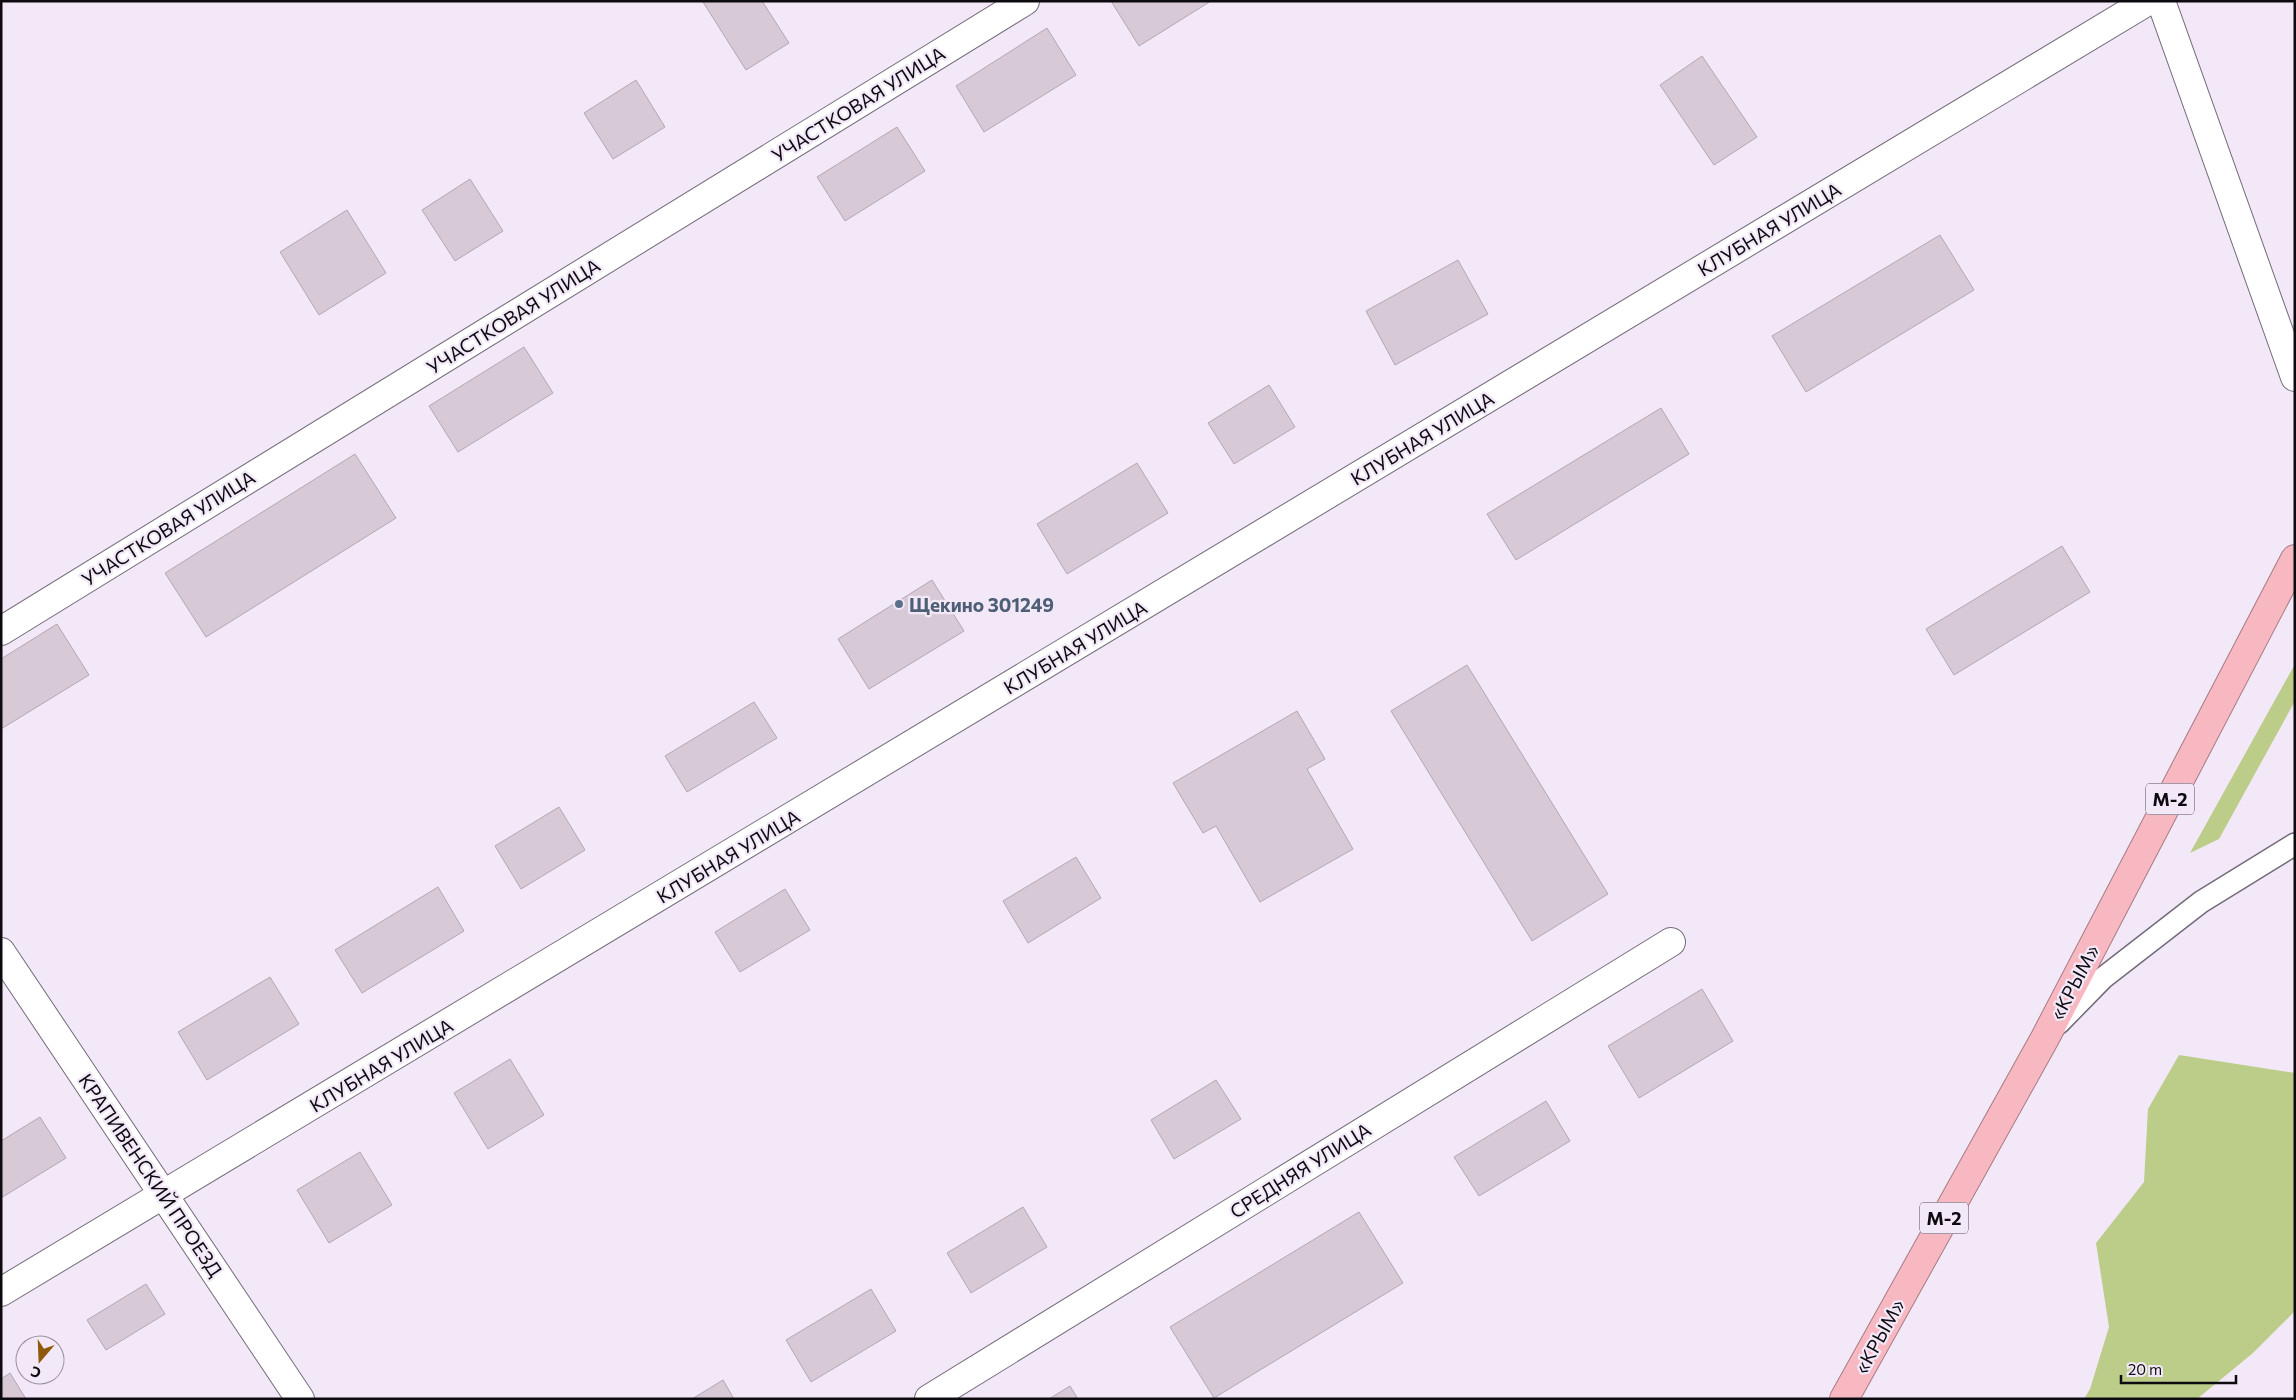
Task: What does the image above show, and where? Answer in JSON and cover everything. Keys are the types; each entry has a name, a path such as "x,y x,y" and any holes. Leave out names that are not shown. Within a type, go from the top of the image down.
{"highway":[{"name":"«КРЫМ»","path":"1844,1399 2045,1038 2295,559"}],"street":[{"name":"УЧАСТКОВАЯ УЛИЦА","path":"1,631 1025,1"},
{"name":"КЛУБНАЯ УЛИЦА","path":"1,1292 164,1196 2148,1"},
{"path":"2161,1 2295,377"},
{"name":"СРЕДНЯЯ УЛИЦА","path":"930,1399 1671,942"},
{"name":"КРАПИВЕНСКИЙ ПРОЕЗД","path":"1,952 300,1399"}],"lane":[{"path":"2045,1038 2103,978 2201,902 2295,844"}],"green space":[{"path":"2295,664 2295,701 2219,839 2190,853"},
{"path":"2179,1055 2295,1073 2295,1311 2253,1353 2197,1399 2084,1399 2090,1389 2109,1327 2096,1243 2144,1182 2148,1109"}],"building":[{"path":"762,1 789,43 746,70 703,2"},
{"path":"1111,1 1211,1 1139,46"},
{"path":"1047,28 1076,75 984,132 956,86"},
{"path":"1702,56 1757,137 1714,165 1660,85"},
{"path":"636,80 665,127 613,159 584,113"},
{"path":"897,127 925,171 845,221 817,177"},
{"path":"470,179 503,231 455,261 422,210"},
{"path":"347,210 386,273 319,315 280,252"},
{"path":"1940,235 1974,290 1806,392 1772,336"},
{"path":"1458,260 1488,314 1395,365 1366,311"},
{"path":"524,347 553,393 458,452 429,406"},
{"path":"1269,385 1295,427 1234,464 1208,423"},
{"path":"1661,408 1689,454 1516,560 1487,514"},
{"path":"355,454 396,518 206,637 165,573"},
{"path":"1137,463 1168,513 1067,574 1037,524"},
{"path":"2062,546 2090,592 1954,675 1926,629"},
{"path":"932,580 964,631 869,689 838,639"},
{"path":"57,624 89,675 1,729 1,659"},
{"path":"1467,665 1608,894 1532,941 1391,711"},
{"path":"754,702 777,738 687,792 665,756"},
{"path":"1297,711 1325,759 1307,769 1353,849 1260,902 1216,826 1203,833 1173,783"},
{"path":"559,807 585,850 521,889 495,846"},
{"path":"1076,857 1101,898 1028,943 1003,901"},
{"path":"438,887 464,931 362,993 335,950"},
{"path":"785,889 810,930 740,972 715,932"},
{"path":"270,977 299,1024 207,1080 178,1032"},
{"path":"1702,989 1733,1041 1639,1098 1608,1046"},
{"path":"510,1059 544,1115 488,1149 454,1093"},
{"path":"1216,1080 1241,1119 1174,1159 1151,1120"},
{"path":"1546,1101 1570,1141 1479,1196 1454,1157"},
{"path":"40,1117 66,1158 1,1198 1,1141"},
{"path":"360,1152 392,1205 329,1243 297,1190"},
{"path":"1023,1207 1047,1247 971,1293 947,1253"},
{"path":"1359,1212 1403,1283 1214,1398 1170,1327"},
{"path":"146,1284 165,1314 106,1350 87,1320"},
{"path":"871,1289 896,1331 811,1382 786,1340"},
{"path":"10,1373 15,1385 17,1385 26,1399 1,1399 1,1379"},
{"path":"723,1380 734,1399 692,1399"},
{"path":"1070,1386 1078,1399 1049,1399"}],"place":[{"name":"Щекино 301249","path":"899,604"}]}
